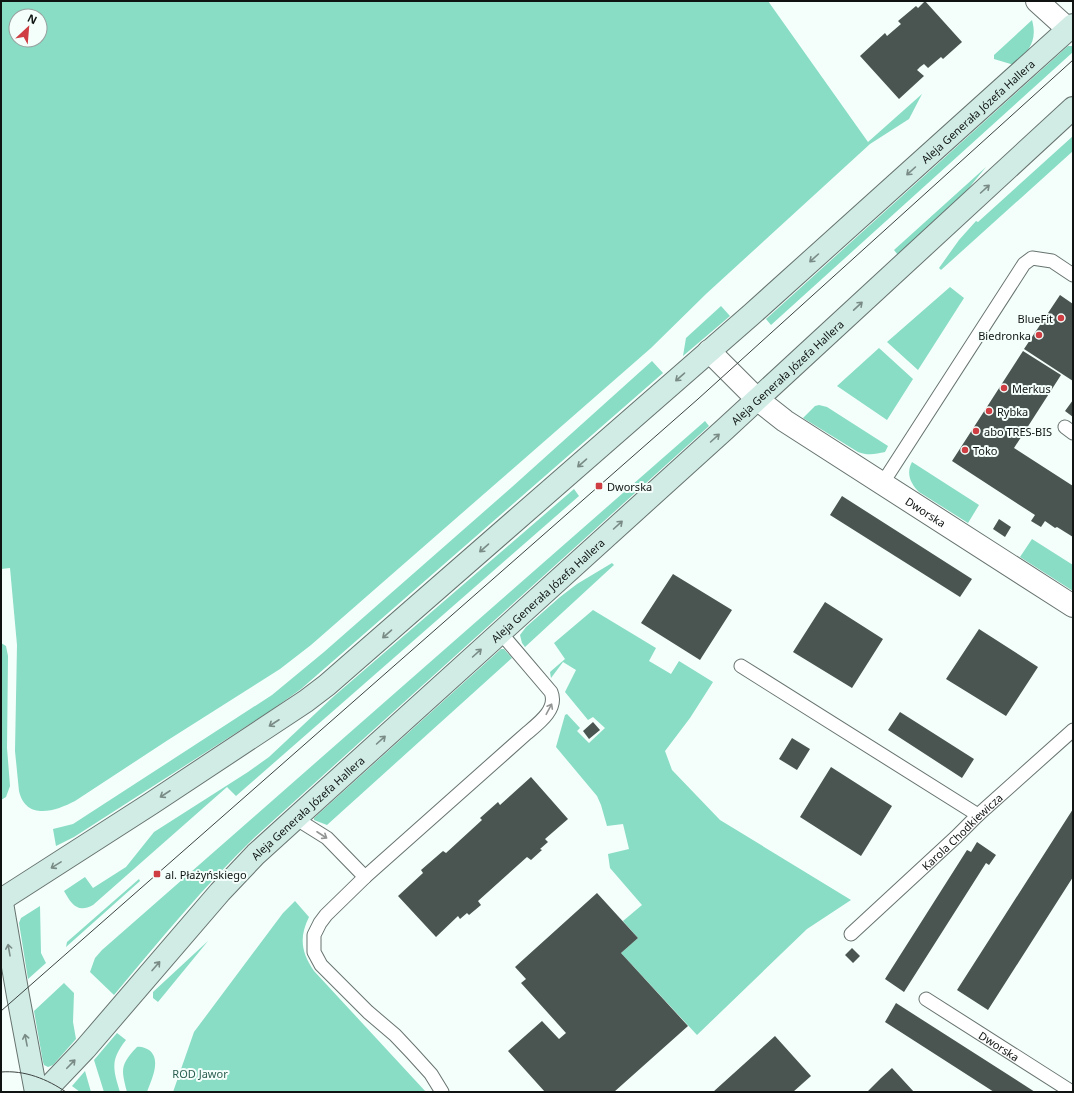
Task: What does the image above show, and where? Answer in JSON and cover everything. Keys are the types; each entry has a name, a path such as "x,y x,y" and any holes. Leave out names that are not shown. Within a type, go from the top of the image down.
{"street":[{"path":"1037,1 1071,30"},
{"name":"Aleja Generała Józefa Hallera","path":"1,900 158,799 328,685 752,314 1071,30"},
{"name":"Aleja Generała Józefa Hallera","path":"44,1092 85,1049 220,892 256,854 757,399 1073,108"},
{"name":"Dworska","path":"709,351 757,399 791,426 1073,606"},
{"path":"1,897 9,986 36,1092"}],"lane":[{"path":"882,484 1024,264 1032,258 1052,261 1073,274"},
{"path":"442,1092 431,1074 395,1035 368,1012 322,966 314,952 314,935 320,923 365,877 546,716 552,704 553,697 546,686 500,632"},
{"path":"741,666 978,815"},
{"name":"Karola Chodkiewicza","path":"851,934 978,815 1073,730"},
{"path":"295,818 327,838 365,877"},
{"name":"Dworska","path":"926,999 1072,1092"}],"green space":[{"path":"1,1 768,1 868,142 922,94 909,119 870,144 706,294 651,348 311,645 280,669 75,801 51,810 42,811 28,807 19,791 15,751 17,645 10,568 1,569"},
{"path":"1032,20 1034,28 1033,40 1019,60 1014,65 994,59 994,55"},
{"path":"1068,46 1073,46 1073,52 771,325 766,319"},
{"path":"1073,136 1073,151 941,270 939,268 959,240 976,221 978,222"},
{"path":"986,167 959,200 898,255 894,250"},
{"path":"950,287 964,298 918,370 887,342"},
{"path":"721,306 730,316 683,356 686,338"},
{"path":"879,348 913,379 887,420 837,386"},
{"path":"652,361 663,373 301,689 270,711 74,837 56,846 53,829 73,824 272,695 324,652 512,487"},
{"path":"819,405 827,407 888,446 885,452 869,454 858,452 803,418 815,406"},
{"path":"705,421 709,426 255,837 200,894 114,995 90,972 95,958 102,950"},
{"path":"912,462 979,505 968,523 919,492 913,485 909,474"},
{"path":"574,489 579,496 236,796 227,787 93,905 79,908 69,900 64,891 85,877 93,888 126,867 154,832 269,757 333,697"},
{"path":"1032,539 1073,565 1073,591 1020,557"},
{"path":"612,563 614,565 525,647 522,643 520,635 526,627 577,584"},
{"path":"593,610 656,648 649,661 671,674 679,661 713,682 690,718 665,751 672,770 720,820 851,900 807,929 697,1035 621,953 638,938 623,921 642,905 610,868 608,854 629,849 623,824 607,826 597,796 556,747 565,715 567,714 580,728 577,731 589,743 605,728 593,717 588,720 565,692 576,670 563,662 551,678 550,672 565,659 554,643"},
{"path":"1,643 6,646 8,656 7,748 10,786 6,797 1,800"},
{"path":"501,649 504,649 512,658 327,825 314,820 314,818"},
{"path":"139,879 140,881 66,947 67,942"},
{"name":"ROD Jawor","path":"295,901 309,917 304,931 303,944 306,957 314,971 426,1092 173,1092 194,1032 283,913"},
{"path":"40,906 41,953 46,963 28,979 19,923 21,918"},
{"path":"208,941 158,1002 153,998 153,992"},
{"path":"64,983 74,993 73,1022 76,1039 53,1065 48,1067 44,1065 43,1062 34,1011"},
{"path":"117,1033 126,1040 117,1053 114,1065 120,1092 104,1092 94,1060"},
{"path":"137,1047 142,1047 149,1050 153,1054 155,1065 153,1076 147,1092 127,1092 123,1068 127,1058"},
{"path":"85,1071 91,1092 80,1092 72,1086"}],"building":[{"path":"925,1 962,42 943,59 941,57 928,68 924,64 920,67 917,70 924,76 899,99 860,56 885,33 887,36 901,24 898,21 916,6 918,8"},
{"path":"1060,295 1073,304 1073,381 1024,349"},
{"path":"1023,351 1061,375 1014,448 1073,486 1073,537 1045,521 1041,527 1031,521 1035,515 952,461"},
{"path":"1073,400 1073,417 1065,411"},
{"path":"842,496 972,579 960,597 830,515"},
{"path":"999,519 1011,527 1005,537 993,529"},
{"path":"673,574 732,610 700,660 641,623"},
{"path":"825,602 883,639 852,688 793,652"},
{"path":"979,629 1038,667 1006,716 946,679"},
{"path":"900,712 974,759 962,778 888,730"},
{"path":"593,722 600,730 589,739 583,731"},
{"path":"792,738 810,749 797,770 779,759"},
{"path":"831,767 892,806 861,856 800,817"},
{"path":"531,777 568,819 545,839 548,842 540,849 542,850 531,860 527,857 478,901 481,905 469,915 467,913 460,919 458,916 436,937 398,896 423,873 421,870 443,851 446,853 482,820 480,818 498,802 500,805"},
{"path":"1073,809 1073,877 988,1010 957,990"},
{"path":"977,842 996,855 989,865 986,863 904,992 885,979 967,850 971,852"},
{"path":"597,893 638,938 621,953 688,1026 614,1092 545,1092 508,1051 542,1021 559,1039 566,1033 521,983 526,979 515,967"},
{"path":"852,948 860,956 853,963 845,955"},
{"path":"896,1003 1035,1092 994,1092 885,1022"},
{"path":"775,1036 811,1076 793,1092 713,1092"},
{"path":"892,1068 914,1092 867,1092 881,1078"}],"tram line":[{"path":"1,1011 698,399 1073,60"},
{"path":"1,1072 19,1072 35,1076 66,1092"}],"place":[{"name":"BlueFit","path":"1061,318"},
{"name":"Biedronka","path":"1039,335"},
{"name":"Merkus","path":"1004,388"},
{"name":"Rybka","path":"989,411"},
{"name":"abo TRES-BIS","path":"976,431"},
{"name":"Toko","path":"965,450"},
{"name":"Dworska","path":"599,486"},
{"name":"al. Płażyńskiego","path":"157,874"}]}
